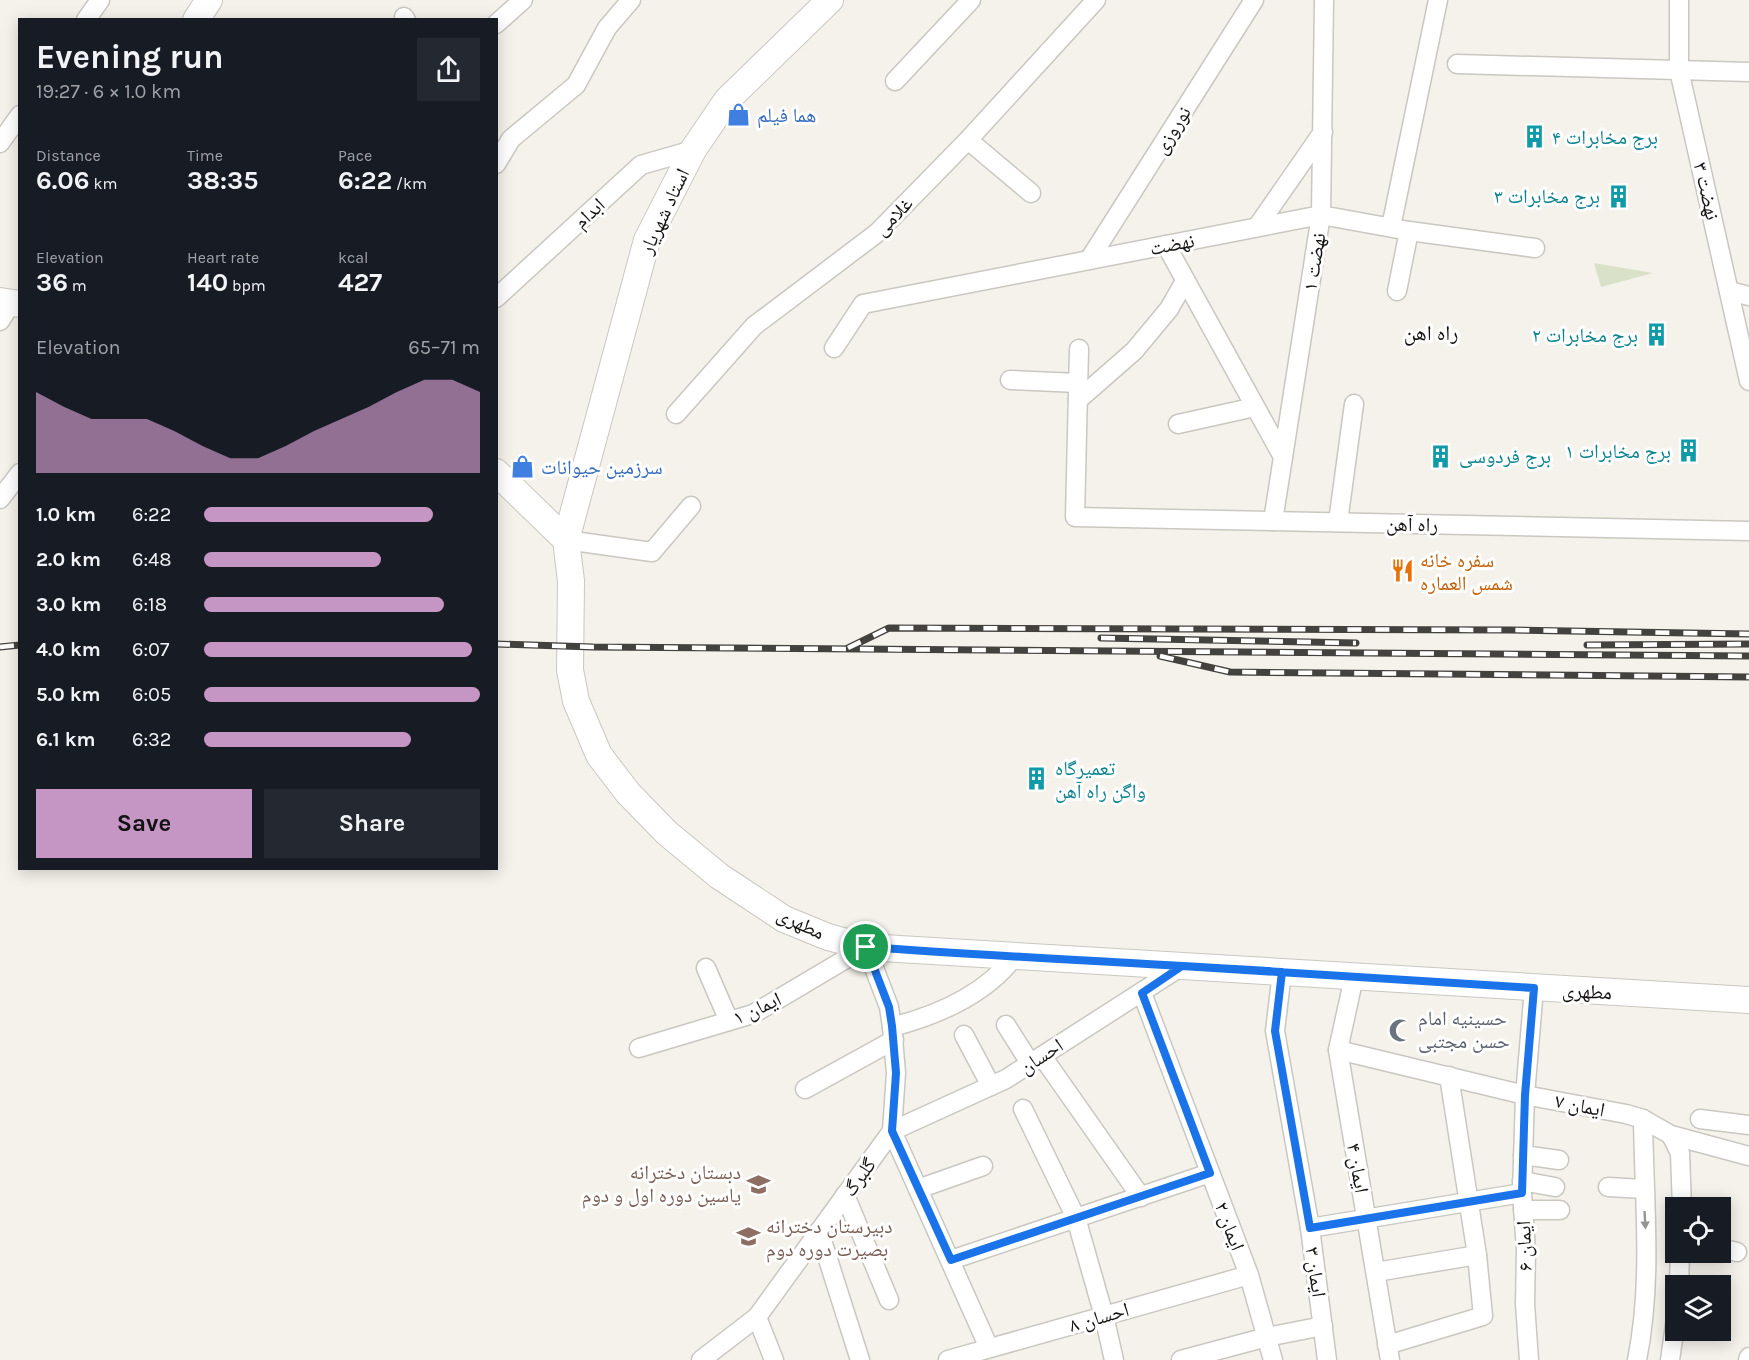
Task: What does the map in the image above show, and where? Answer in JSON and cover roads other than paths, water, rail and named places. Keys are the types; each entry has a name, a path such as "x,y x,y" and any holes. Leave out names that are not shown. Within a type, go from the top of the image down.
{"street":[{"path":"87,18 100,0"},
{"path":"197,18 209,0"},
{"path":"498,22 523,0"},
{"path":"498,161 511,139 576,85 607,27 631,0"},
{"name":"استاد شهریار","path":"566,540 647,240 693,150 727,100 830,0"},
{"path":"895,81 971,0"},
{"name":"غلامی","path":"676,414 754,326 877,233 968,140 1096,0"},
{"name":"نوروزی","path":"1089,260 1254,0"},
{"name":"نهضت ۱","path":"1272,521 1321,215 1324,0"},
{"path":"1391,227 1438,0"},
{"name":"نهضت ۳","path":"1679,0 1679,70 1749,381"},
{"path":"1457,64 1749,72"},
{"path":"0,143 18,118"},
{"path":"1257,227 1323,132"},
{"path":"968,140 1031,193"},
{"name":"ابدام","path":"498,296 641,165 693,150"},
{"name":"نهضت","path":"834,348 862,304 1321,215 1409,231 1535,248"},
{"path":"1397,291 1409,231"},
{"path":"1166,245 1283,457"},
{"path":"1010,380 1078,391 1134,351 1169,309 1185,281"},
{"path":"1729,291 1749,296"},
{"path":"1078,349 1078,391"},
{"name":"راه آهن","path":"1078,391 1075,517 1749,531"},
{"path":"1338,522 1354,404"},
{"path":"1178,424 1255,407"},
{"path":"498,474 566,540 652,552 691,506"},
{"path":"0,499 18,476"},
{"name":"مطهری","path":"566,540 571,581 570,670 576,701 599,754 628,793 667,832 719,876 784,919 828,937 866,947 1749,1000"},
{"path":"866,947 889,1007 893,1033 896,1073 892,1131 989,1348"},
{"name":"ایمان ۱","path":"639,1048 753,1014 866,947"},
{"path":"805,1089 893,1033 955,1004 1000,975 1014,957"},
{"name":"احسان","path":"892,1131 1006,1079 1182,966"},
{"path":"706,968 729,1021"},
{"name":"ایمان ۳","path":"1282,972 1275,1031 1310,1228 1328,1360"},
{"name":"ایمان ۴","path":"1354,977 1338,1050 1389,1352"},
{"name":"ایمان ۶","path":"1529,1360 1522,1195 1525,1095 1534,988"},
{"name":"ایمان ۲","path":"1142,993 1249,1275 1273,1360"},
{"path":"1006,1025 1036,1059 1141,1197"},
{"path":"964,1035 991,1086"},
{"name":"ایمان ۷","path":"1338,1050 1525,1095 1626,1114 1642,1119 1671,1135 1749,1156"},
{"path":"1389,1352 1483,1316 1477,1255 1449,1076"},
{"path":"1023,1109 1076,1218 1114,1360"},
{"path":"1637,1360 1648,1263 1642,1119"},
{"path":"1700,1119 1749,1125"},
{"name":"گلبرگ","path":"701,1360 757,1317 892,1131"},
{"path":"1671,1135 1680,1153 1682,1197"},
{"path":"1523,1155 1559,1160"},
{"path":"918,1189 982,1166"},
{"path":"951,1260 1210,1173"},
{"path":"1310,1228 1522,1195 1555,1187"},
{"path":"1608,1187 1644,1190"},
{"path":"845,1195 889,1300"},
{"path":"1522,1195 1560,1210"},
{"path":"819,1231 860,1360"},
{"path":"1376,1272 1477,1255"},
{"name":"احسان ۸","path":"948,1360 1249,1275"},
{"path":"757,1317 774,1360"},
{"path":"1181,1360 1267,1337 1323,1326"},
{"path":"1670,1360 1673,1341"}],"railway":[{"path":"848,648 889,628 1510,630 1749,634"},
{"path":"1101,638 1356,643"},
{"path":"498,644 593,647 1749,656"},
{"path":"1587,645 1749,644"},
{"path":"0,647 18,645"},
{"path":"1160,656 1230,672 1749,677"}],"place":[{"name":"هما فیلم","path":"739,115"},
{"name":"برج مخابرات ۴","path":"1534,137"},
{"name":"برج مخابرات ۳","path":"1618,196"},
{"name":"برج مخابرات ۲","path":"1656,335"},
{"name":"برج مخابرات ۱","path":"1689,451"},
{"name":"برج فردوسی","path":"1441,456"},
{"name":"سرزمین حیوانات","path":"523,467"},
{"name":"سفره خانه شمس العماره","path":"1402,571"},
{"name":"تعمیرگاه واگن راه آهن","path":"1037,779"},
{"name":"حسینیه امام حسن مجتبی","path":"1400,1030"},
{"name":"دبستان دخترانه یاسین دوره اول و دوم","path":"759,1184"},
{"name":"دبیرستان دخترانه بصیرت دوره دوم","path":"748,1237"}],"district":[{"name":"راه اهن","path":"1431,333"}]}
